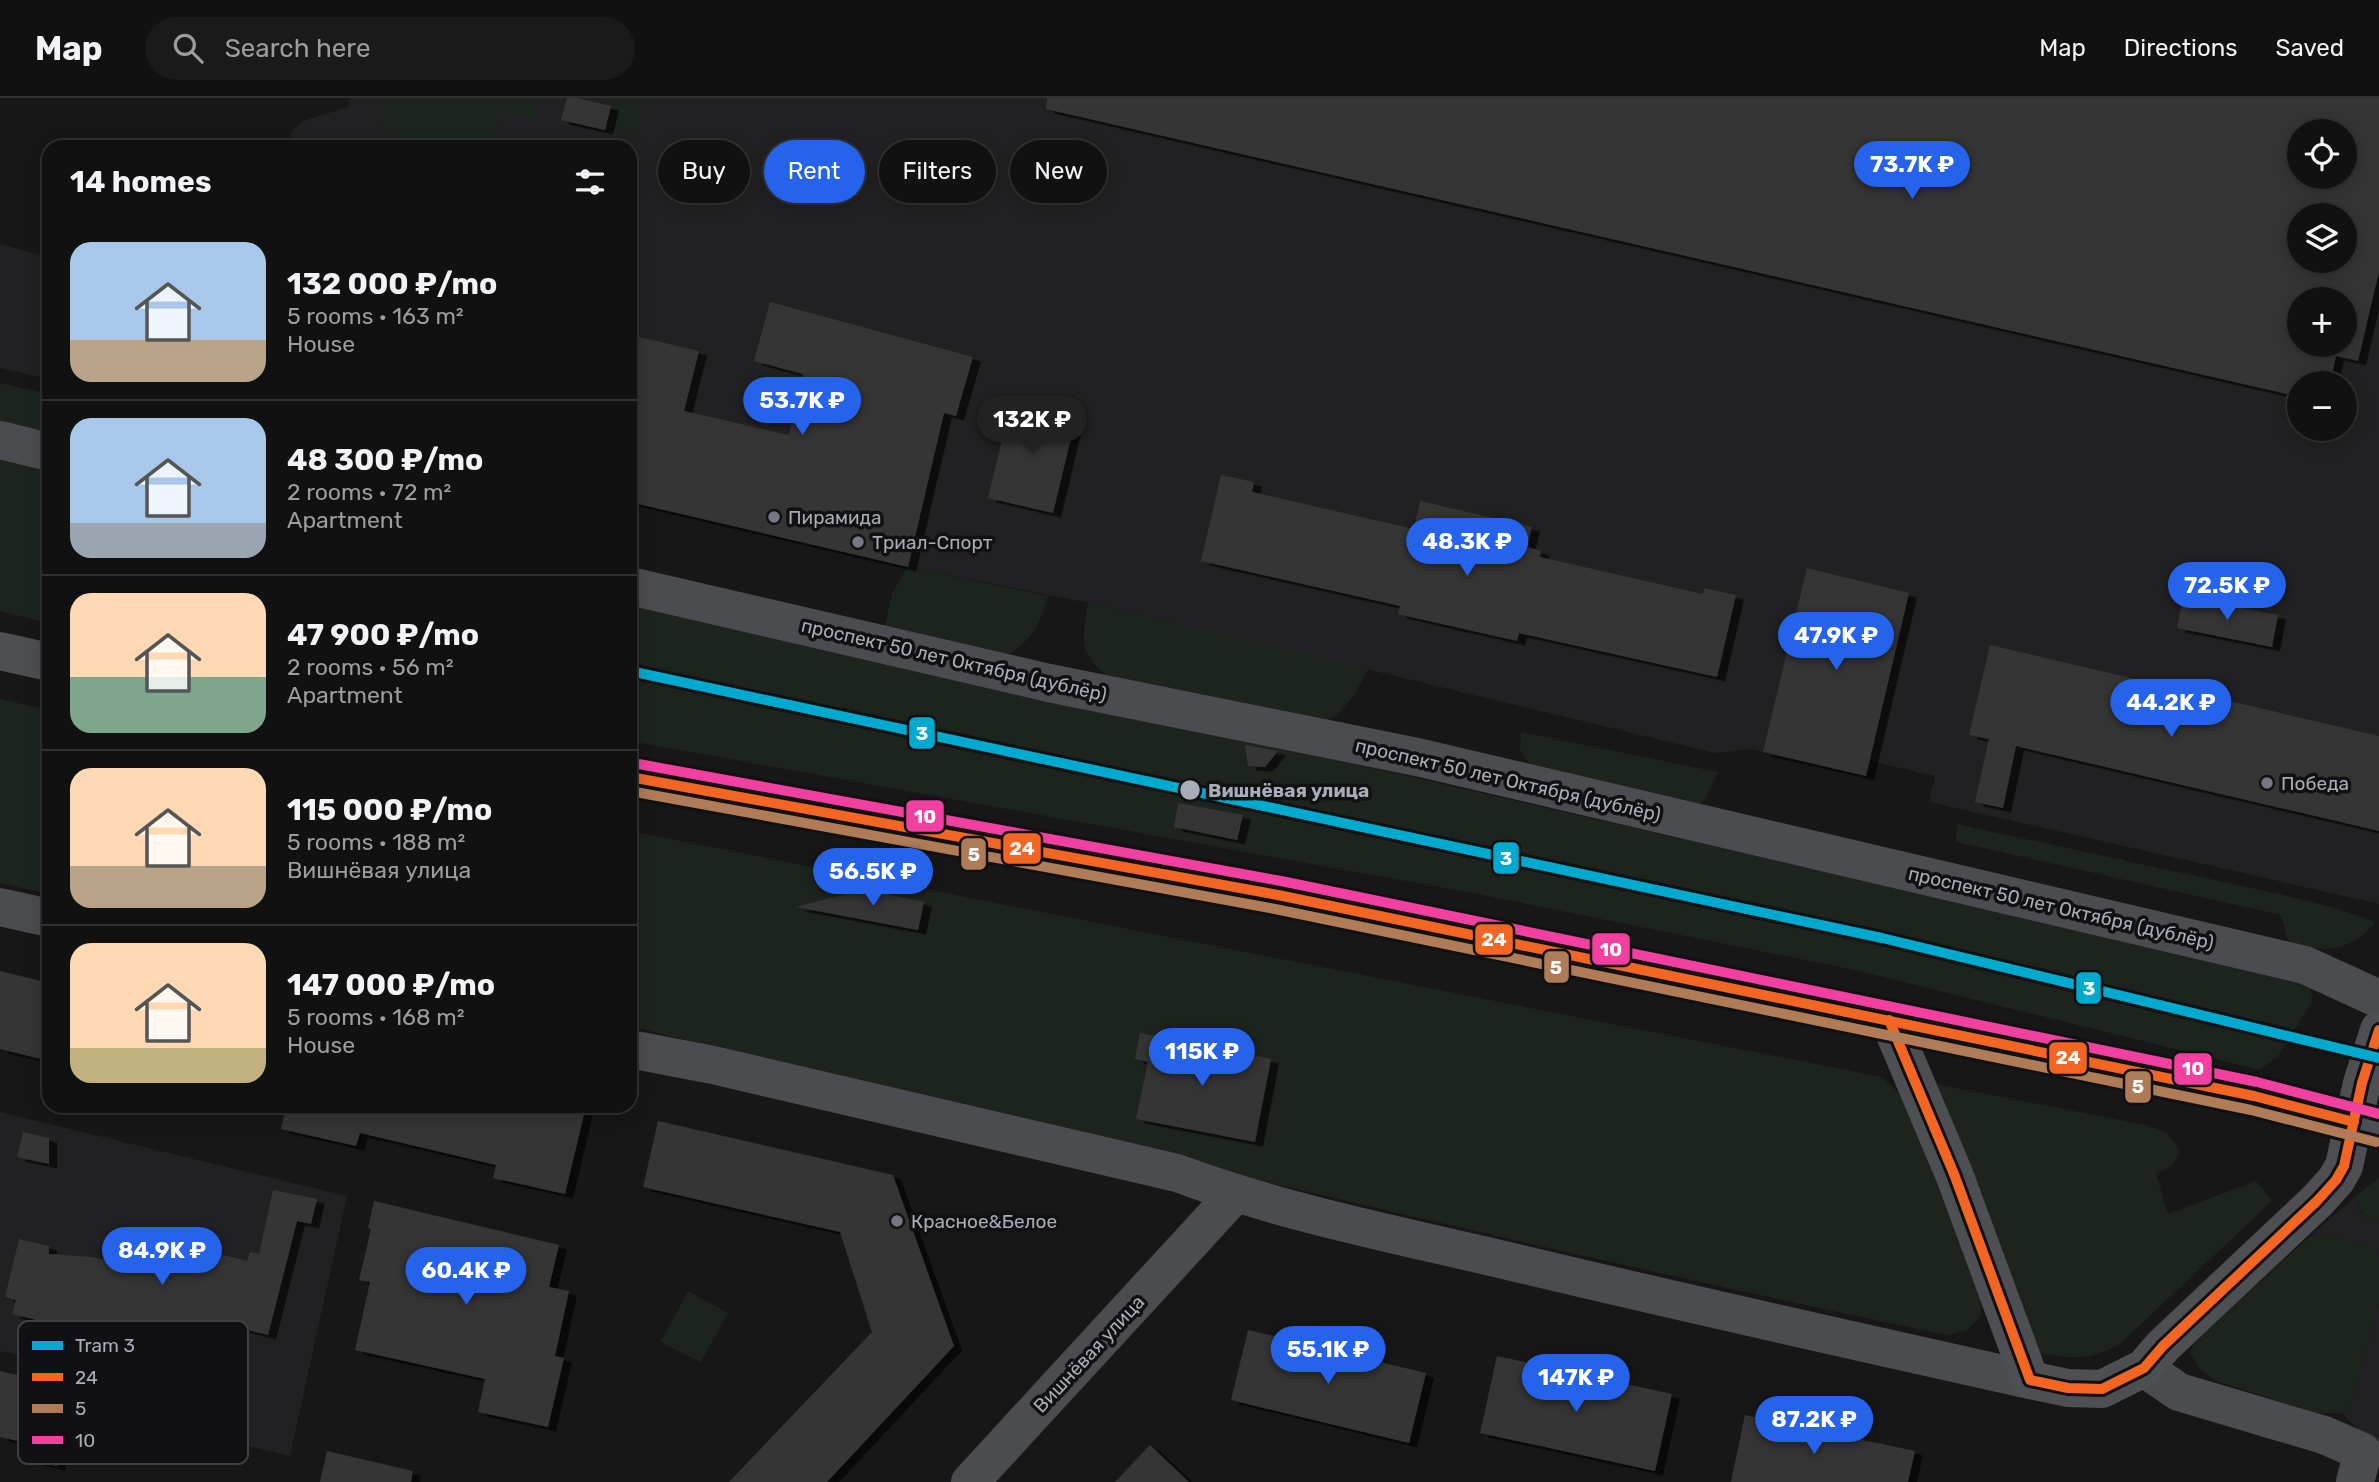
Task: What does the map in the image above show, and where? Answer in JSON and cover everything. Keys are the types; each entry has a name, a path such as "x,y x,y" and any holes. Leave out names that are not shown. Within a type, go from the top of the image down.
{"main road":[{"path":"0,651 42,660"},
{"path":"637,778 1278,895 2254,1096 2366,1125"},
{"path":"1889,1020 1954,1174 2030,1380 2068,1388 2102,1389 2144,1368 2163,1346 2336,1180 2366,1125 2362,1083 2379,1030"}],"street":[{"path":"0,440 42,450"},
{"name":"проспект 50 лет Октября (дублёр)","path":"637,588 1049,683 1417,757 2305,965 2379,999"},
{"path":"0,907 42,916"},
{"path":"637,1050 713,1065 1177,1173 1235,1194 1723,1312 2030,1380"},
{"name":"Вишнёвая улица","path":"970,1482 1235,1194"},
{"path":"2144,1368 2179,1392 2324,1435 2359,1467"}],"shaded area":[{"path":"350,98 2379,98 2379,904 1929,802 1935,776 1870,761 1866,776 1751,749 1715,753 1104,606 908,567 637,504 637,140 289,140 293,130 303,121 348,107"},
{"path":"385,98 539,98 534,119 501,112 494,140 389,140 380,120"},
{"path":"598,98 646,98 636,137 610,131 615,102"},
{"path":"0,244 42,255 42,377 0,368"},
{"path":"0,383 42,392 42,427 37,431 0,427"},
{"path":"0,455 42,464 42,621 0,611"},
{"path":"908,567 1048,596 1035,630 1009,654 884,629 892,593"},
{"path":"637,600 2298,980 2311,988 2312,1002 2279,1055 2260,1070 1855,970 1462,891 637,742"},
{"path":"1088,603 1368,669 1354,696 1336,716 1314,725 1111,679 1093,662 1085,646 1084,628"},
{"path":"0,699 42,708 42,892 0,883"},
{"path":"1521,732 1718,772 1707,796 1700,804 1530,765 1520,750"},
{"path":"1957,824 2279,894 2376,922 2356,940 2346,945 2315,948 2289,945 2281,915 1956,842"},
{"path":"637,832 1882,1077 1906,1100 1981,1302 1980,1317 1967,1330 1947,1335 1287,1187 637,1028"},
{"path":"1936,1084 2145,1125 2162,1131 2171,1137 2179,1153 2172,1165 2156,1174 2168,1214 2256,1181 2272,1201 2120,1344 2098,1354 2080,1357 2038,1353"},
{"path":"0,1112 347,1196 290,1456 248,1446 248,1321 18,1321 18,1355 0,1351"},
{"path":"2379,1178 2379,1223 2363,1214 2356,1196"},
{"path":"2356,1196 2360,1212 2369,1220 2379,1223 2379,1255 2372,1248 2324,1233 2309,1237"},
{"path":"2324,1233 2373,1248 2379,1255 2379,1304 2350,1409 2341,1413 2314,1413 2217,1381 2201,1370 2190,1354 2194,1343 2309,1237"},
{"path":"688,1291 728,1313 701,1362 661,1342"},
{"path":"2379,1304 2379,1448 2341,1413 2350,1409"}],"building":[{"path":"567,98 611,106 605,130 561,120"},
{"path":"1047,98 2379,98 2379,271 2358,361 2340,357 2357,357 2357,287 2287,287 2287,357 2336,357 2333,371 2287,371 2287,394 1046,109"},
{"path":"770,302 973,357 956,416 944,413 908,567 637,504 637,337 699,351 684,411 789,435 803,374 754,361"},
{"path":"1012,398 1077,413 1053,513 988,498"},
{"path":"1221,475 1254,482 1252,492 1414,529 1420,501 1532,527 1527,547 1541,551 1540,557 1703,594 1704,588 1736,595 1717,677 1519,633 1517,641 1398,614 1400,606 1201,561"},
{"path":"1807,568 1909,593 1866,776 1763,752"},
{"path":"2183,596 2278,615 2272,647 2177,628"},
{"path":"1990,645 2379,736 2379,831 2016,746 2003,808 1975,802 1989,739 1969,735"},
{"path":"1245,745 1278,751 1265,767 1248,766"},
{"path":"1178,803 1243,815 1237,840 1174,827"},
{"path":"864,889 924,902 918,930 796,907"},
{"path":"0,971 42,981 42,1059 0,1049"},
{"path":"1140,1033 1271,1059 1255,1142 1136,1119 1148,1062 1135,1059"},
{"path":"284,1113 584,1113 565,1194 493,1178 496,1165 360,1133 356,1146 281,1129"},
{"path":"658,1121 893,1175 954,1346 827,1482 729,1482 872,1332 840,1232 643,1187"},
{"path":"23,1132 49,1138 49,1164 17,1157"},
{"path":"273,1190 317,1199 311,1224 297,1221 268,1335 248,1330 248,1321 41,1321 12,1314 16,1300 5,1297 19,1239 49,1246 49,1254 92,1257 147,1270 157,1229 194,1237 192,1247 247,1261 250,1252 259,1254"},
{"path":"374,1201 559,1245 549,1287 569,1291 555,1356 564,1358 548,1427 478,1412 485,1379 355,1350 370,1282 359,1280 371,1229 368,1228"},
{"path":"1248,1330 1426,1373 1409,1443 1231,1400"},
{"path":"1497,1356 1672,1394 1655,1471 1480,1433"},
{"path":"0,1371 18,1375 18,1441 0,1437"},
{"path":"1745,1415 1915,1451 1908,1482 1731,1482"},
{"path":"1150,1445 1189,1482 1115,1482"},
{"path":"327,1451 413,1471 411,1482 320,1482"}],"tram line":[{"name":"3","path":"637,672 1882,938 2379,1058"}],"transit line":[{"name":"10","path":"637,764 1281,881 2257,1082 2379,1114"},
{"name":"24","path":"637,778 1278,895 2254,1096 2354,1122"},
{"name":"5","path":"637,792 1275,909 2251,1110 2376,1142"},
{"name":"24","path":"1889,1020 1954,1174 2030,1380 2068,1388 2102,1389 2144,1368 2163,1346 2336,1180 2344,1166 2362,1083 2379,1030"}],"place":[{"name":"Пирамида","path":"774,517"},
{"name":"Триал-Спорт","path":"858,542"},
{"name":"Победа","path":"2267,783"},
{"name":"Вишнёвая улица","path":"1190,790"},
{"name":"Красное&Белое","path":"897,1221"}]}
